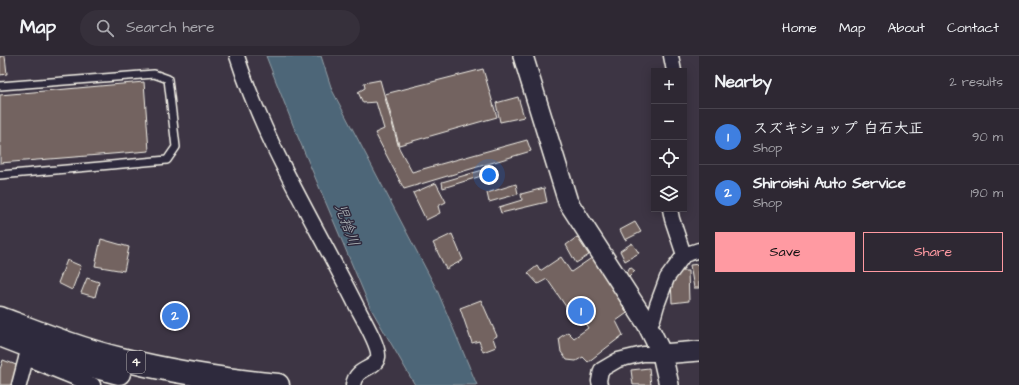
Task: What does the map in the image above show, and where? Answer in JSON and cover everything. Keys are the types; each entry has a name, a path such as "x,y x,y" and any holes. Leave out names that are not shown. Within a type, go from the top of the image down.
{"highway":[{"name":"4","path":"0,318 30,346 84,348 121,359 157,367 221,378 278,385"},
{"name":"4","path":"0,335 87,365 154,382 173,385"}],"street":[{"path":"237,56 261,121 376,345 378,356 377,361 357,375 354,379 353,385"},
{"path":"523,56 568,202 647,324 662,354 669,385"},
{"path":"671,56 673,68"},
{"path":"671,212 684,255"},
{"path":"647,324 653,319 667,278 684,255 699,250"},
{"path":"19,385 30,346 93,385"},
{"path":"600,385 599,381 601,370 618,360 643,354 699,352"}],"lane":[{"path":"0,86 154,74 168,79 176,147 167,160 0,175"}],"water":[{"name":"児捨川","path":"266,56 321,56 332,90 437,290 477,385 415,385 370,307 295,130"}],"building":[{"path":"0,56 5,56 7,74 0,75"},
{"path":"483,69 497,117 399,145 385,94"},
{"path":"380,80 399,148 412,172 527,140 531,151 404,189 375,133 384,129 376,102 363,103 358,92 365,88 364,83"},
{"path":"144,82 149,151 0,163 0,95"},
{"path":"518,97 524,117 500,122 496,103"},
{"path":"493,167 494,172 443,188 442,182"},
{"path":"436,183 446,202 438,206 440,213 426,220 413,193"},
{"path":"516,184 518,194 489,202 487,193"},
{"path":"544,188 547,202 501,213 499,207 522,200 521,194"},
{"path":"635,222 641,232 625,240 620,230"},
{"path":"452,234 463,260 446,269 433,243"},
{"path":"577,237 589,255 576,263 566,245"},
{"path":"101,239 129,247 124,271 95,266"},
{"path":"632,243 639,253 625,261 620,251"},
{"path":"561,257 571,272 593,257 630,311 616,321 623,335 588,362 583,357 576,361 567,360 561,352 559,338 568,332 574,338 588,328 575,307 569,311 547,279 538,284 528,273 537,266 540,271"},
{"path":"67,260 81,266 72,290 58,283"},
{"path":"699,264 699,288 694,288 690,265"},
{"path":"630,267 635,271 628,278 624,276"},
{"path":"676,271 688,271 689,301 672,303 671,278"},
{"path":"87,278 99,282 95,297 81,293"},
{"path":"481,300 497,336 493,338 496,347 483,352 479,341 472,343 460,308"},
{"path":"3,360 19,366 12,385 0,385 0,369"},
{"path":"649,368 651,385 633,385 631,370"}],"place":[{"name":"スズキショップ 白石大正","path":"581,311"},
{"name":"Shiroishi Auto Service","path":"175,316"}]}
